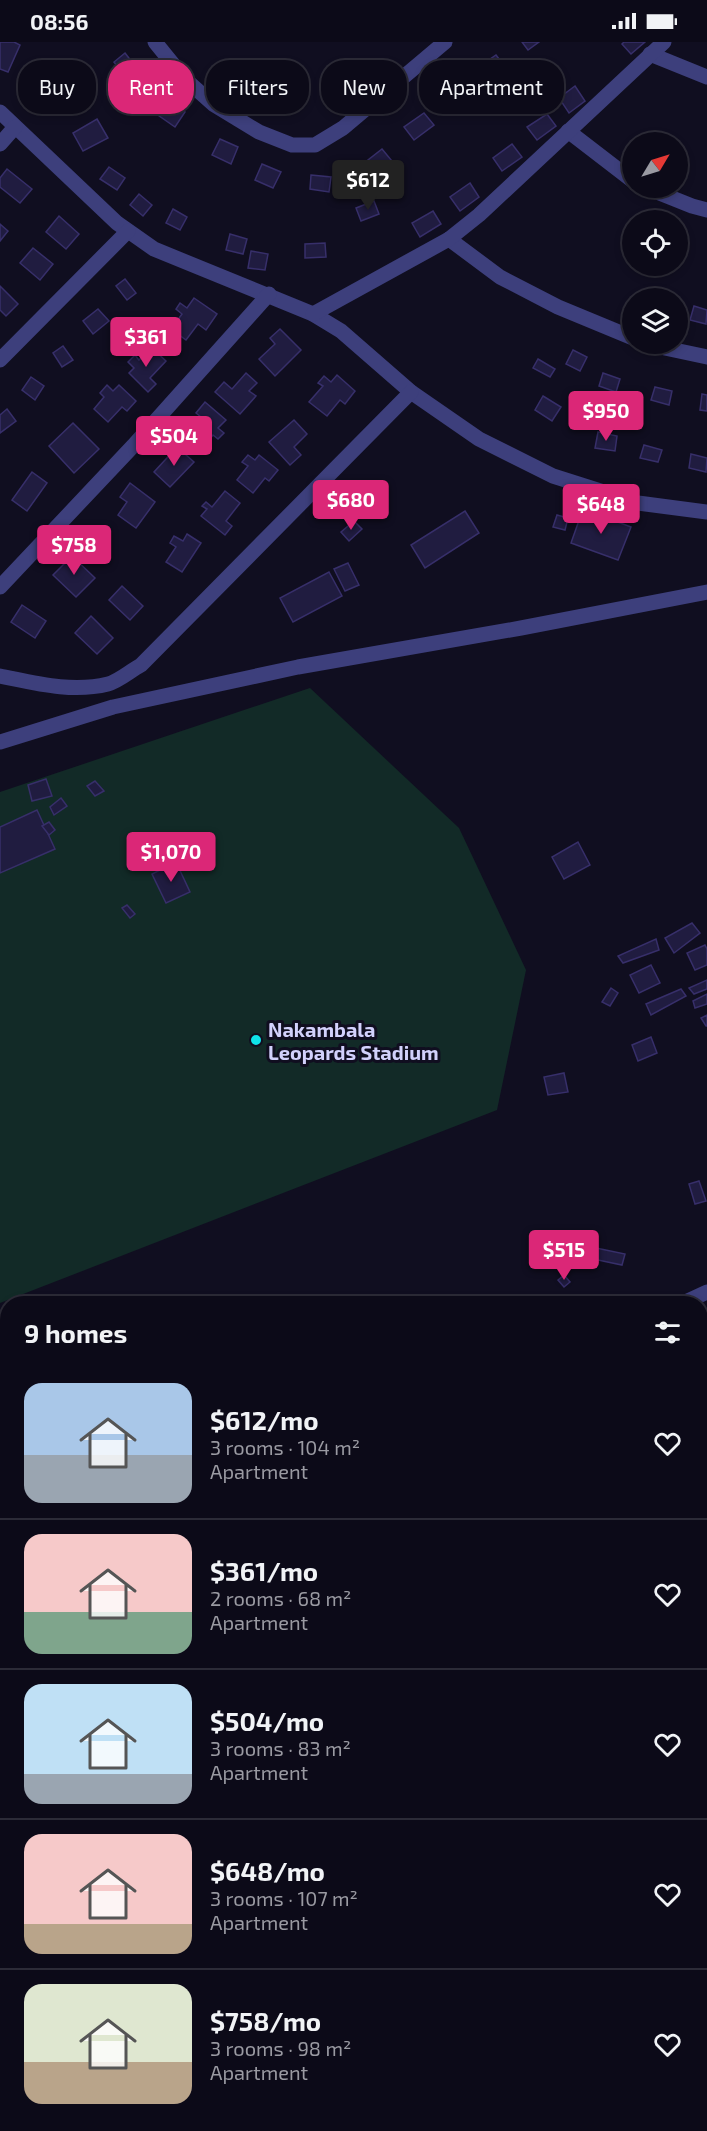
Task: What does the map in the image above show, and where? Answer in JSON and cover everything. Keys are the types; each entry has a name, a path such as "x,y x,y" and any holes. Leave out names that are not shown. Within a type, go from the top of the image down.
{"street":[{"path":"155,42 185,79 213,104 259,132 291,145 315,145 343,128 445,42"},
{"path":"313,314 449,240 664,42"},
{"path":"650,54 707,77"},
{"path":"0,112 101,208 154,249 269,294 313,314 341,331 411,392 479,439 553,476 638,503 707,512"},
{"path":"0,144 15,127"},
{"path":"567,131 622,173"},
{"path":"674,198 707,210"},
{"path":"0,360 128,231"},
{"path":"449,240 500,277 558,307 622,333"},
{"path":"0,587 134,446 269,294"},
{"path":"688,353 707,357"},
{"path":"0,676 78,688 109,684 141,665 411,392"},
{"path":"0,742 112,707 298,667 521,628 707,592"},
{"path":"109,684 112,707"}],"green space":[{"name":"Nakambala Leopards Stadium","path":"310,688 459,828 526,970 497,1110 18,1296 0,1296 0,792"}],"building":[{"path":"0,42 14,42 20,45 8,72 0,69"},
{"path":"522,42 539,42 528,50"},
{"path":"624,42 645,42 631,54 622,44"},
{"path":"125,53 130,60 116,60"},
{"path":"496,55 500,60 489,60"},
{"path":"575,86 585,101 569,113 564,106 564,94"},
{"path":"156,114 184,114 175,127"},
{"path":"423,114 434,125 414,140 404,127"},
{"path":"547,114 556,126 537,140 527,127"},
{"path":"97,119 108,138 83,151 73,133"},
{"path":"220,139 238,147 231,164 212,155"},
{"path":"512,144 522,157 502,171 493,158"},
{"path":"382,149 392,161 372,176 363,164"},
{"path":"262,164 281,172 273,188 255,180"},
{"path":"109,167 125,178 117,190 100,179"},
{"path":"7,169 32,189 20,203 0,187 0,178"},
{"path":"311,175 331,177 329,192 310,189"},
{"path":"470,183 479,197 460,211 450,197"},
{"path":"139,194 152,205 143,216 130,205"},
{"path":"374,201 379,214 361,221 356,208"},
{"path":"173,209 187,217 180,230 166,223"},
{"path":"433,211 441,224 420,237 412,223"},
{"path":"59,216 79,234 66,249 46,232"},
{"path":"0,224 8,231 0,241"},
{"path":"230,234 247,239 243,254 226,250"},
{"path":"325,243 326,257 305,258 305,244"},
{"path":"33,248 53,264 40,280 20,263"},
{"path":"251,251 268,254 265,270 248,268"},
{"path":"125,279 136,293 127,300 116,286"},
{"path":"0,286 18,304 6,316 0,310"},
{"path":"194,298 217,314 206,330 198,324 186,340 171,329 182,314 176,309 180,303 187,308"},
{"path":"694,306 707,310 706,324 690,320"},
{"path":"98,309 109,321 93,334 83,321"},
{"path":"280,329 301,350 275,376 259,359 275,344 270,338"},
{"path":"63,346 73,360 62,367 53,353"},
{"path":"151,347 166,361 150,378 156,384 148,392 129,373 134,368 128,362 135,355 139,360"},
{"path":"573,350 587,357 580,371 566,364"},
{"path":"538,359 555,369 550,377 533,368"},
{"path":"246,373 257,383 249,391 256,396 240,414 215,392 224,382 232,389"},
{"path":"603,373 620,379 616,392 599,386"},
{"path":"337,375 355,391 345,404 340,400 327,416 309,402 323,386 318,383 324,376 331,382"},
{"path":"31,377 44,386 35,400 22,390"},
{"path":"107,385 113,391 119,385 136,401 127,411 122,407 108,422 94,409 104,397 100,393"},
{"path":"655,387 672,391 669,405 651,400"},
{"path":"702,394 707,395 707,411 700,410"},
{"path":"543,396 561,407 552,421 535,410"},
{"path":"205,402 226,420 218,428 224,433 218,439 213,435 204,446 189,432 201,417 196,413"},
{"path":"7,409 16,421 0,433 0,415"},
{"path":"294,420 307,434 294,447 301,455 290,465 269,442"},
{"path":"73,423 99,449 74,473 49,446"},
{"path":"598,432 617,436 615,451 595,448"},
{"path":"644,445 662,450 658,462 640,458"},
{"path":"177,447 194,462 170,487 154,472"},
{"path":"691,454 707,458 706,472 689,468"},
{"path":"248,455 255,460 259,455 278,470 269,481 265,478 253,493 237,480 248,466 242,462"},
{"path":"32,472 47,483 27,511 12,500"},
{"path":"130,483 155,502 136,528 118,515 127,502 120,497"},
{"path":"225,491 240,503 226,521 232,526 225,535 201,516 207,509 202,506 206,502 212,507"},
{"path":"583,509 631,527 618,560 571,543"},
{"path":"465,511 479,533 425,568 411,545"},
{"path":"557,515 568,518 565,530 553,527"},
{"path":"354,521 362,529 349,541 341,532"},
{"path":"187,534 201,543 182,572 166,562 176,547 170,543 174,536 183,541"},
{"path":"72,556 95,578 76,597 53,575"},
{"path":"348,563 359,585 345,591 334,569"},
{"path":"329,572 342,596 293,622 280,598"},
{"path":"122,586 143,606 130,620 109,600"},
{"path":"22,605 46,621 35,638 11,622"},
{"path":"91,616 113,638 97,654 75,633"},
{"path":"46,779 52,796 32,801 28,785"},
{"path":"95,781 104,791 95,796 87,786"},
{"path":"61,798 67,806 54,815 50,807"},
{"path":"37,810 55,849 0,873 0,827"},
{"path":"49,822 55,830 49,835 42,826"},
{"path":"578,842 590,865 564,879 552,857"},
{"path":"176,862 190,892 166,903 152,874"},
{"path":"127,905 135,914 130,918 122,908"},
{"path":"692,923 700,933 674,953 665,938"},
{"path":"656,939 659,950 623,963 618,956"},
{"path":"705,945 707,965 695,970 687,953"},
{"path":"651,965 660,983 639,993 630,975"},
{"path":"707,980 707,989 694,994 689,988"},
{"path":"611,988 618,993 610,1006 602,1002"},
{"path":"681,989 686,996 651,1015 646,1004"},
{"path":"707,994 707,1004 695,1008 693,1001"},
{"path":"707,1015 707,1026 706,1026 701,1018"},
{"path":"651,1037 657,1053 638,1061 632,1045"},
{"path":"564,1073 568,1092 548,1095 544,1077"},
{"path":"699,1181 706,1201 695,1204 689,1184"},
{"path":"596,1248 625,1254 622,1265 593,1259"},
{"path":"564,1275 570,1282 564,1287 558,1280"}],"place":[{"name":"Nakambala Leopards Stadium","path":"256,1040"}]}
